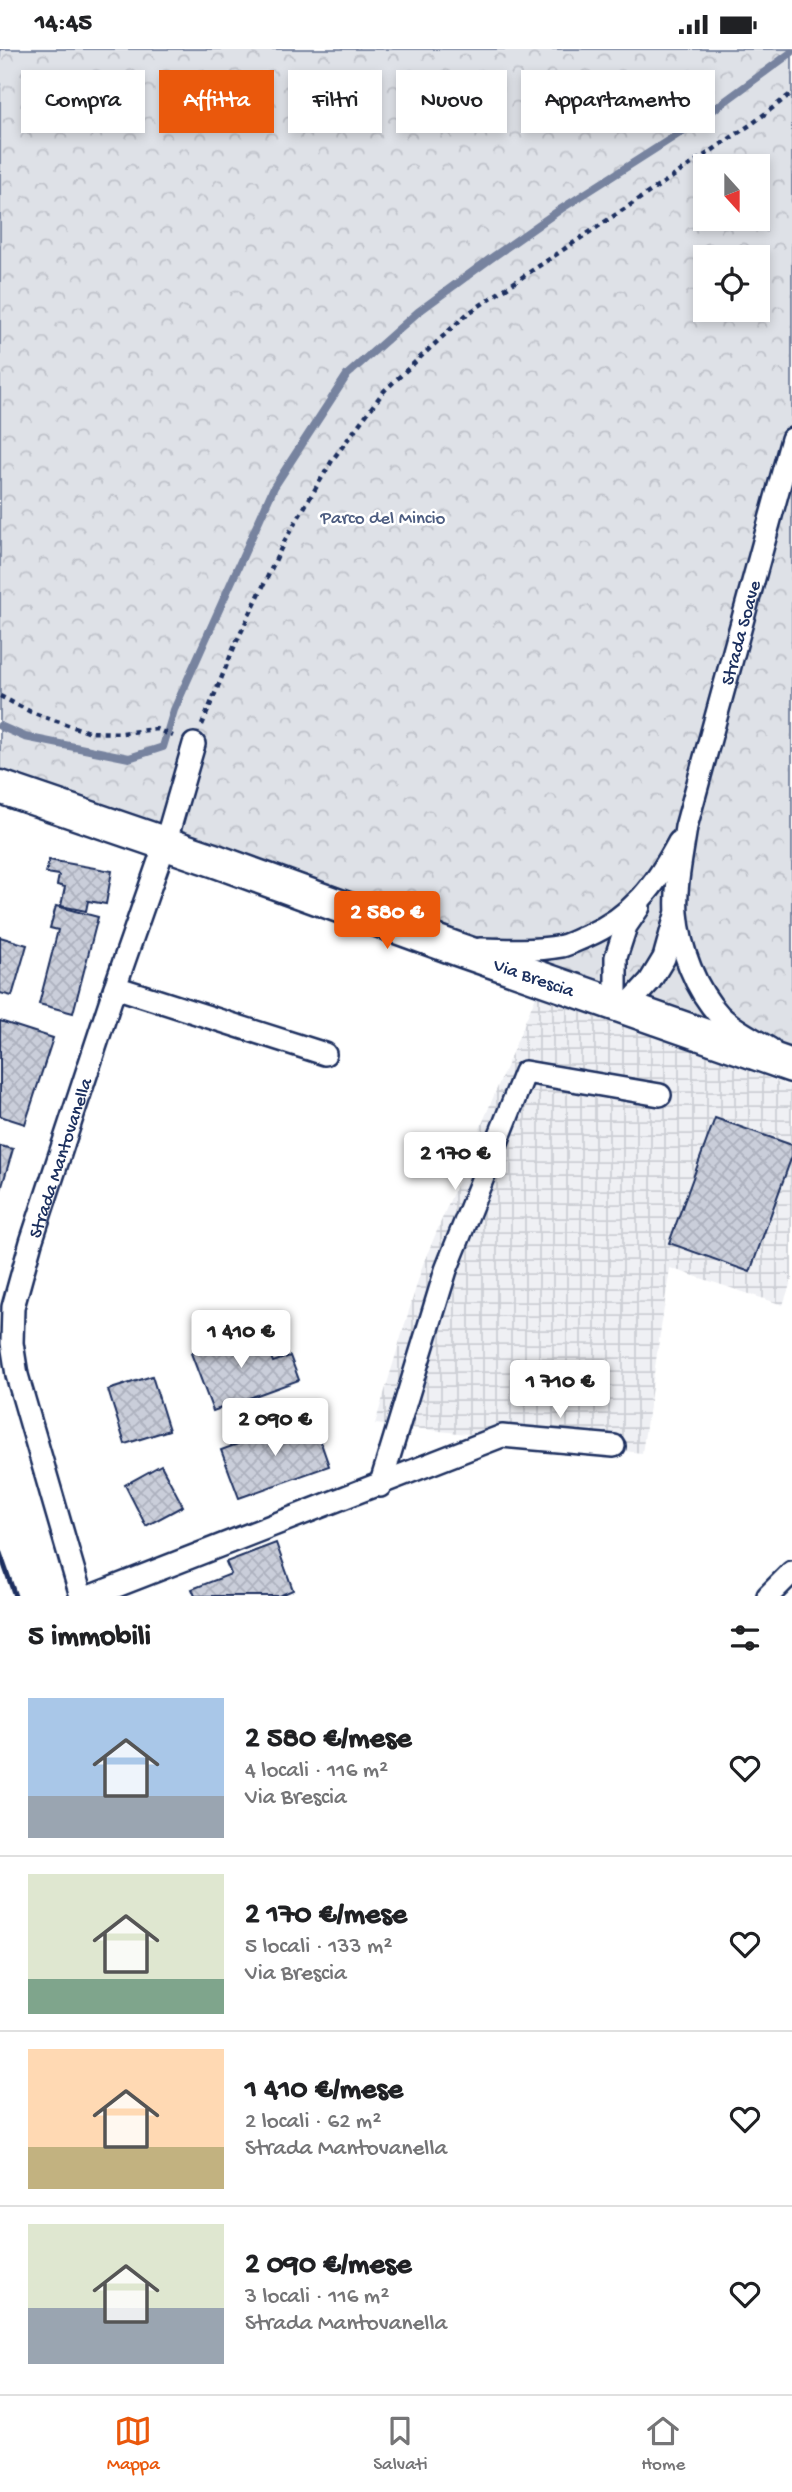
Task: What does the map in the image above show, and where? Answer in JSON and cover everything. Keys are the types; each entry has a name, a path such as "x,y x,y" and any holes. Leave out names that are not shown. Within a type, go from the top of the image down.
{"main road":[{"name":"Via Brescia","path":"0,787 792,1065"}],"street":[{"name":"Strada Soave","path":"686,827 792,439"},
{"name":"Strada Mantovanella","path":"81,1596 17,1375 12,1343 13,1307 31,1242 115,986 165,844 194,744"},
{"path":"621,1005 616,957 626,926 662,874 686,827"},
{"path":"621,1005 650,981 664,958 677,913 686,827"},
{"path":"457,949 516,950 564,946 606,928 646,897"},
{"path":"677,913 688,963 702,991 721,1017 792,1065"},
{"path":"115,986 325,1054"},
{"path":"380,1486 446,1270 525,1072 660,1095"},
{"path":"91,1596 380,1486 502,1436 614,1446"},
{"path":"768,1596 792,1572"}],"path":[{"path":"194,744 235,645 285,540 333,459 384,391 467,314 753,123 792,93"},
{"path":"0,696 32,712 88,732 122,733 156,729"}],"shaded area":[{"path":"538,991 792,1087 792,1279 783,1305 670,1268 642,1453 375,1424 423,1264"}],"green space":[{"name":"Parco del Mincio","path":"0,49 792,49 792,1068 0,793"}],"building":[{"path":"49,860 112,871 106,904 88,901 86,911 61,906 65,887 57,885 59,875 46,873"},
{"path":"56,906 98,917 73,1013 39,1004 58,930 50,928"},
{"path":"0,937 27,945 12,996 0,993"},
{"path":"0,1021 53,1038 25,1124 0,1116"},
{"path":"715,1118 792,1145 792,1156 750,1272 669,1243"},
{"path":"0,1146 13,1149 0,1193"},
{"path":"260,1328 273,1362 290,1356 299,1380 213,1411 191,1353"},
{"path":"152,1376 169,1430 125,1444 108,1390"},
{"path":"312,1417 329,1466 239,1498 221,1450"},
{"path":"161,1465 183,1506 146,1526 125,1485"},
{"path":"276,1543 293,1590 279,1596 195,1596 192,1589 231,1574 226,1562"}],"waterway":[{"path":"0,726 25,737 129,758 163,747 174,710 274,487 347,375 418,312 490,259 561,209 694,124 792,52"}],"railway":[{"path":"0,1553 15,1596"}]}
